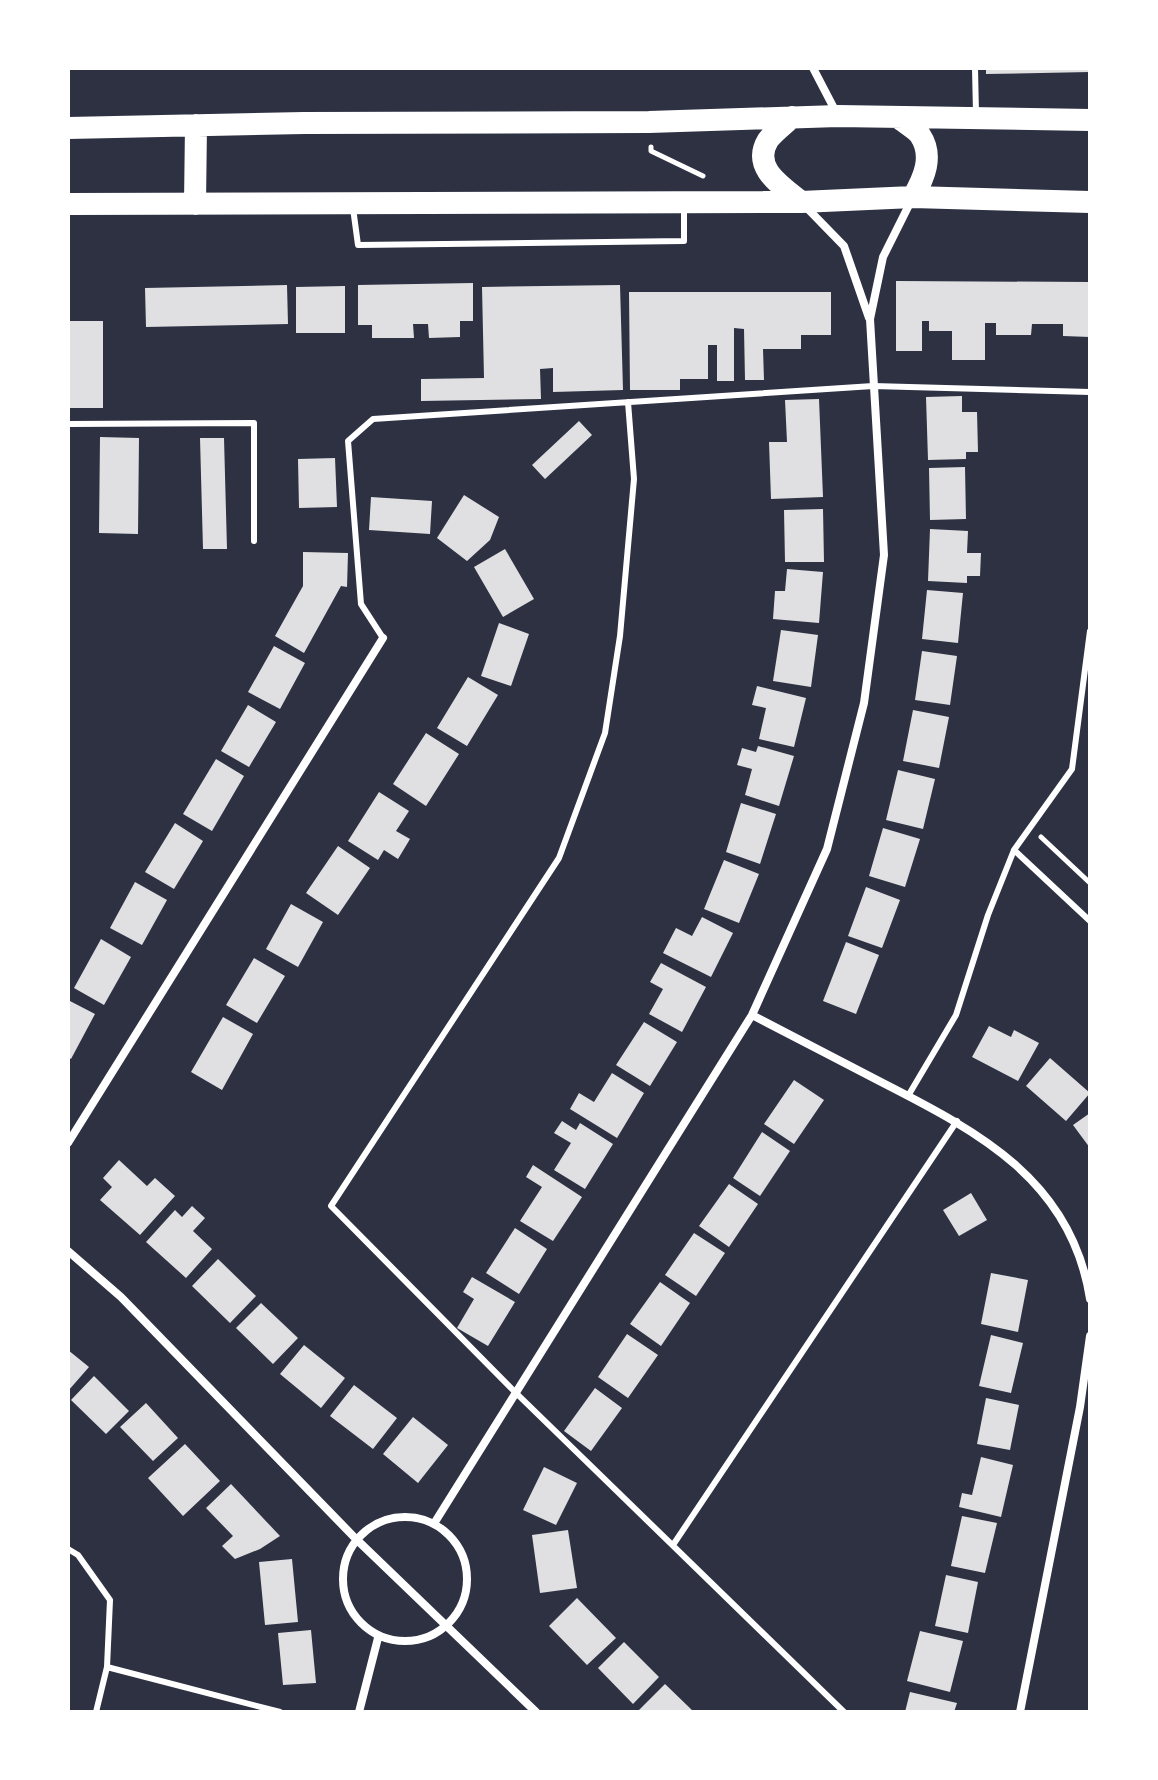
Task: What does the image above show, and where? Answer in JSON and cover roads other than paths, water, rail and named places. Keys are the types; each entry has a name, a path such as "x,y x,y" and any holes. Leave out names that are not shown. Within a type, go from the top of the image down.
{"highway":[{"path":"68,128 649,122 838,116 1090,120"},
{"path":"792,117 768,141 762,160 769,176 801,202"},
{"path":"899,118 920,135 928,162 923,180 913,197"},
{"path":"195,204 196,125"},
{"path":"68,204 801,202 913,197 1090,202"}],"street":[{"path":"813,68 838,116"},
{"path":"435,1522 752,1015 827,849 864,703 884,555 870,319 883,257 913,197"},
{"path":"801,202 844,246 870,319"},
{"path":"68,1143 383,638"},
{"path":"752,1015 957,1121 1024,1172 1052,1203 1086,1270 1090,1299"},
{"path":"68,1251 121,1297 355,1538 536,1712"},
{"path":"1020,1712 1080,1407 1090,1336"},
{"path":"415,1516 435,1522 457,1541 469,1575 449,1626 418,1643 396,1643 378,1638 354,1619 341,1581 355,1538 387,1518 415,1516"},
{"path":"359,1712 378,1638"}],"lane":[{"path":"975,68 976,118"},
{"path":"352,204 358,245 684,241 684,201"},
{"path":"383,638 361,604 348,441 373,419 873,386 1090,392"},
{"path":"628,402 634,479 620,636 605,733 559,858 331,1206 516,1393 844,1712"},
{"path":"68,424 254,423 254,541"},
{"path":"908,1096 956,1015 988,915 1014,850 1072,769 1090,631"},
{"path":"1014,850 1090,921"},
{"path":"673,1545 957,1121"},
{"path":"68,1549 78,1555 110,1600 107,1667 96,1712"},
{"path":"107,1667 280,1712"}]}
